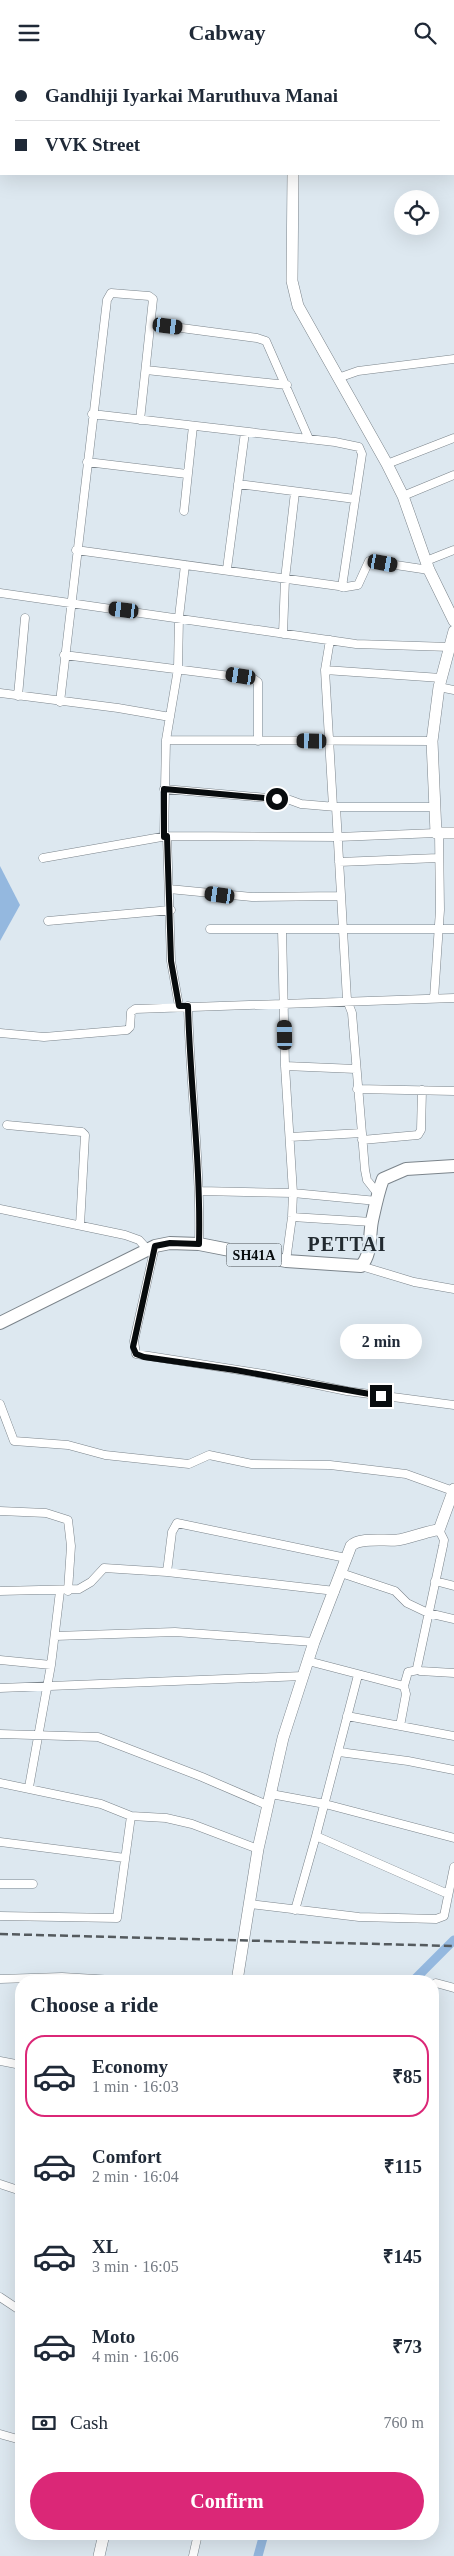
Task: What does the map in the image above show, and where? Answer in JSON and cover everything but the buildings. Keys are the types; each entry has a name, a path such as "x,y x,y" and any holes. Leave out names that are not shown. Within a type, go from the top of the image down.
{"main road":[{"path":"361,1266 366,1261 377,1197 383,1179 393,1173 406,1169 454,1166"},
{"name":"SH41A","path":"0,1323 152,1248 170,1243 199,1244 286,1261 361,1266"}],"street":[{"path":"293,175 292,281 294,296 338,378 368,427 403,496 427,565 454,621"},
{"path":"60,702 92,414 109,294 114,292 152,297 151,324 140,420"},
{"path":"151,324 262,339 269,346 309,439"},
{"path":"338,378 358,371 454,359"},
{"path":"146,370 287,385"},
{"path":"92,414 350,444 362,449 342,587"},
{"path":"184,511 192,426"},
{"path":"227,569 245,432"},
{"path":"387,464 454,438"},
{"path":"86,463 188,474"},
{"path":"403,496 454,475"},
{"path":"238,484 355,499"},
{"path":"283,633 285,579 295,492"},
{"path":"76,551 227,569 342,587 358,585 369,561 427,565 454,550"},
{"path":"179,1006 171,961 171,909 165,837 164,789 166,740 178,669 179,617 185,565"},
{"path":"0,593 179,617 356,645 450,647"},
{"path":"18,696 25,618"},
{"path":"434,998 438,930 438,833 432,741 440,683 454,631"},
{"path":"200,1191 377,1197 366,1175 357,1089 352,1013 347,1000 326,670 330,640"},
{"path":"64,655 241,676 258,682 258,741"},
{"path":"326,670 440,683 454,690"},
{"path":"0,693 118,708 170,717"},
{"path":"166,740 432,741"},
{"path":"164,789 290,800 301,804 334,807 435,807"},
{"path":"43,858 165,837 338,837 454,833"},
{"path":"339,862 438,858"},
{"path":"169,889 252,897 341,896"},
{"path":"48,921 171,909"},
{"path":"210,929 454,929"},
{"path":"282,929 285,1066 293,1193 286,1261"},
{"path":"0,1033 35,1036 73,1036 127,1030 130,1027 131,1012 135,1009 454,997"},
{"path":"188,1006 189,1055 200,1191 199,1244"},
{"path":"285,1066 356,1069"},
{"path":"357,1089 454,1091"},
{"path":"290,1137 418,1135 421,1130 422,1090"},
{"path":"7,1125 82,1131 85,1135 80,1225"},
{"path":"0,1209 134,1237 152,1248 134,1341 136,1354 264,1374 347,1391 454,1405"},
{"path":"292,1217 372,1222"},
{"path":"361,1266 414,1282 454,1289"},
{"path":"0,1404 14,1441 68,1445 105,1455 179,1464 192,1464 209,1455 252,1464 330,1465 406,1473 453,1490 439,1530 444,1540 418,1670"},
{"path":"0,1511 46,1513 68,1520 71,1546 30,1787"},
{"path":"167,1572 172,1532 177,1523 346,1558"},
{"path":"238,1975 258,1849 283,1738 314,1642 352,1544 359,1541 399,1539 422,1535 434,1529 439,1530"},
{"path":"0,1591 64,1591 84,1587 104,1568 167,1572 335,1591"},
{"path":"341,1573 395,1591 407,1603 428,1613 454,1619"},
{"path":"435,1581 454,1586"},
{"path":"55,1636 174,1632 314,1642"},
{"path":"0,1661 51,1665"},
{"path":"308,1661 404,1686"},
{"path":"400,1726 406,1694 404,1686 408,1672 418,1670 454,1673"},
{"path":"295,1910 339,1752 358,1675"},
{"path":"0,1688 302,1676"},
{"path":"347,1716 454,1736"},
{"path":"0,1734 98,1737 269,1800 325,1804 454,1837"},
{"path":"339,1752 408,1761 454,1771"},
{"path":"0,1783 30,1787 101,1804 131,1816 166,1818 192,1824 258,1849"},
{"path":"0,1916 117,1918 131,1816"},
{"path":"316,1837 448,1894"},
{"path":"0,1842 125,1858"},
{"path":"250,1904 359,1917 436,1919 444,1916 454,1867"},
{"path":"0,1884 33,1884"},
{"path":"0,1979 15,1979"},
{"path":"439,1984 454,1988"},
{"path":"0,2061 15,2064"},
{"path":"0,2184 15,2189"},
{"path":"0,2297 15,2307"},
{"path":"0,2434 15,2438"},
{"path":"99,2556 103,2540"},
{"path":"193,2556 197,2540"}],"water":[{"path":"0,866 20,905 0,941"}],"waterway":[{"path":"419,1975 454,1940"},
{"path":"258,2556 262,2540"}],"railway":[{"path":"0,1934 454,1946"}],"district":[{"name":"PETTAI","path":"347,1244"}],"route":[{"path":"277,799 164,789 164,837 167,836 171,909 171,961 179,1006 188,1006 189,1055 200,1191 199,1244 170,1243 155,1246 152,1268 133,1347 136,1354 144,1357 285,1378 381,1396"}]}
